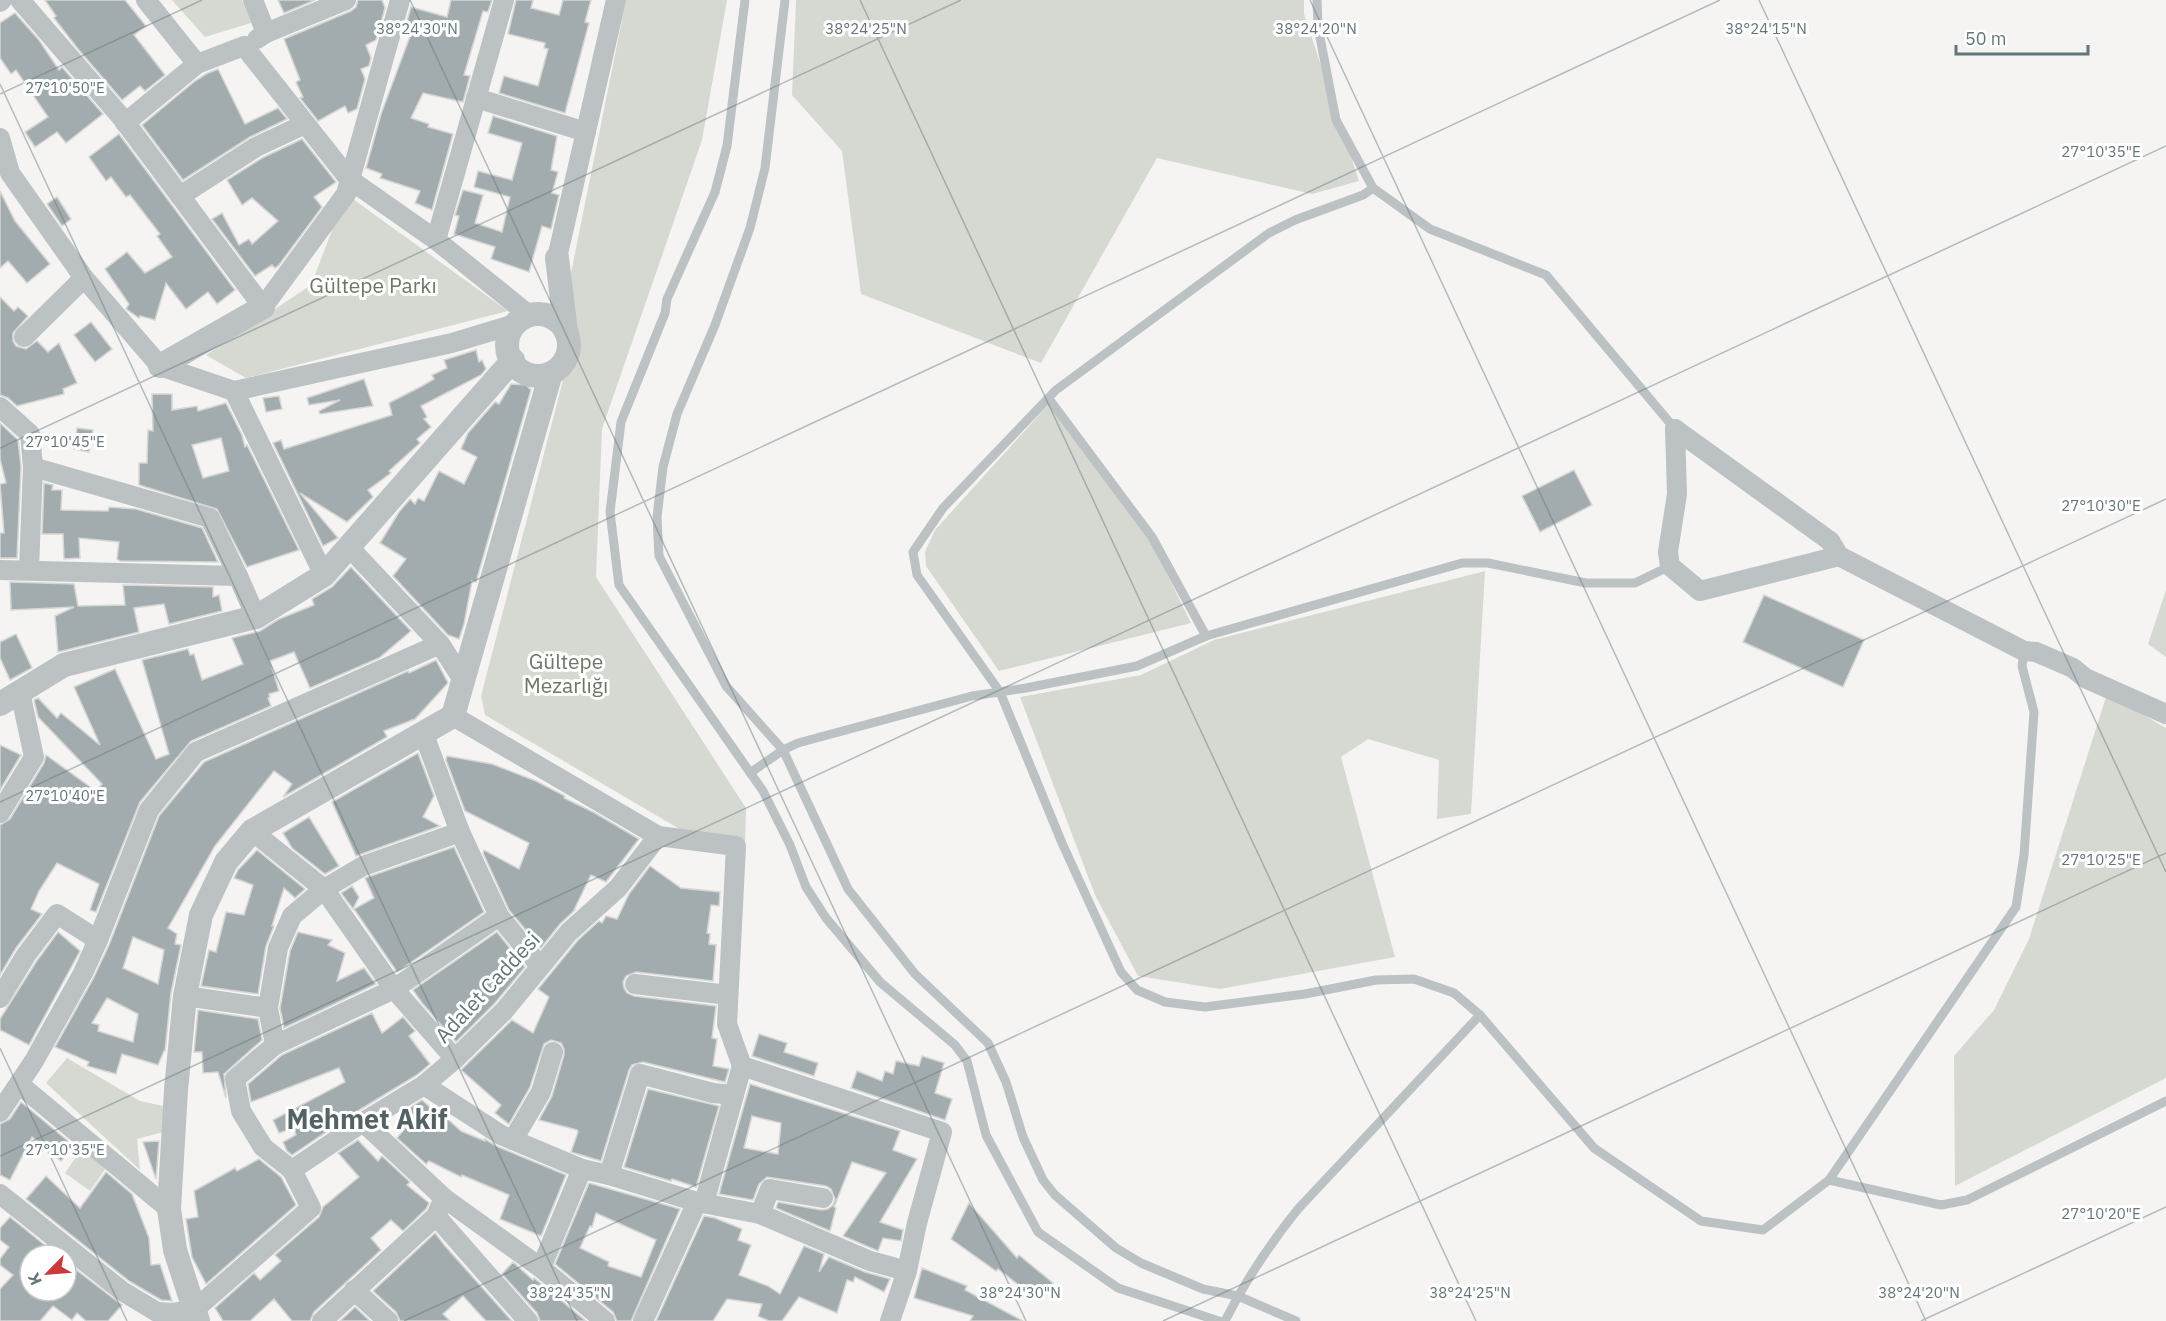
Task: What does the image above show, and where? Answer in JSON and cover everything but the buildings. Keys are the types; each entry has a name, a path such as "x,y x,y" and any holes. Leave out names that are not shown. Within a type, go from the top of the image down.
{"street":[{"path":"20,0 126,123 263,307"},
{"path":"146,0 197,64"},
{"path":"253,0 266,33"},
{"path":"126,123 197,64 244,46 266,33 346,0"},
{"path":"160,366 263,307 346,194 400,0"},
{"path":"436,240 504,0"},
{"path":"557,258 568,351 565,360 551,373 542,376 532,375 515,366 507,349 507,340 527,318 557,258 616,0"},
{"path":"244,46 349,179 436,240 527,318"},
{"path":"476,98 586,132"},
{"path":"180,196 246,153 305,124"},
{"path":"0,138 5,178 84,278 160,366 234,391 452,343 527,318 555,319 566,332"},
{"path":"24,337 84,278"},
{"path":"0,813 34,757 10,698 63,665 256,617 324,574 513,360"},
{"path":"196,1315 175,1250 169,1209 176,1090 185,996 201,915 226,862 252,831 453,716 551,373"},
{"path":"234,391 324,574"},
{"path":"0,407 30,434 33,467 29,569"},
{"path":"1675,429 1830,541 1839,556 2024,651 2036,652 2073,668 2085,678 2166,714"},
{"path":"1675,429 1677,494 1668,552 1670,566 1700,591 1839,556"},
{"path":"33,467 210,518 256,617"},
{"path":"348,546 441,644 463,680"},
{"path":"0,570 238,576"},
{"path":"0,1112 34,1061 82,973 98,940 149,810 196,752 441,644"},
{"path":"453,716 658,836 736,846 728,1024 742,1066 701,1202 643,1321"},
{"path":"423,732 460,832 499,916 540,966"},
{"path":"252,831 324,889 394,989 455,1059"},
{"path":"275,1045 268,1008 278,948 292,916 324,889 363,866 460,832"},
{"name":"Adalet Caddesi","path":"292,1170 363,1122 424,1085 455,1059 504,1011 569,932 618,888 658,836"},
{"path":"0,998 26,955 57,914 98,940"},
{"path":"0,1194 122,1291 157,1312 196,1315 311,1208 292,1170 263,1148 241,1111 235,1079 275,1045 394,989 499,916"},
{"path":"634,984 728,995"},
{"path":"185,996 268,1008"},
{"path":"513,1140 542,1092 554,1052"},
{"path":"742,1066 942,1132 917,1223 907,1271 890,1321"},
{"path":"609,1175 640,1074 713,1093 734,1095"},
{"path":"19,1084 169,1209"},
{"path":"424,1085 501,1135 582,1169 701,1202 760,1214 870,1261 907,1271"},
{"path":"363,1122 440,1207 528,1321"},
{"path":"541,1268 582,1169"},
{"path":"760,1214 770,1189 823,1198"},
{"path":"440,1207 541,1268 605,1321"},
{"path":"322,1321 440,1207"},
{"path":"354,1290 388,1321"}],"lane":[{"path":"745,0 727,146 715,192 667,299 665,313 621,422 610,512 619,585 763,790 790,845 806,887 826,918 880,982 956,1045 967,1061 986,1135 1038,1232 1118,1288 1219,1321"},
{"path":"784,0 765,168 750,228 715,325 677,414 663,467 657,517 659,556 726,686 783,750 848,889 915,974 988,1043 1006,1082 1023,1137 1043,1180 1055,1195 1116,1248 1141,1263 1203,1289 1238,1296 1296,1321"},
{"path":"1317,0 1318,27 1336,120 1373,188 1430,229 1546,275 1675,429"},
{"path":"1373,188 1363,195 1295,220 1269,233 1056,390 943,508 913,552 917,575 1000,692 1062,843 1120,972 1137,990 1165,1002 1205,1007 1305,994 1376,980 1414,979 1454,993 1480,1015 1594,1148 1701,1221 1763,1230 1829,1180 2016,907 2024,855 2034,712 2022,666 2024,651"},
{"path":"1049,399 1152,537 1206,636"},
{"path":"750,773 798,742 972,696 1137,666 1206,636 1462,563 1488,563 1586,583 1635,583 1670,566"},
{"path":"1225,1321 1276,1236 1298,1209 1480,1015"},
{"path":"1829,1180 1941,1205 1967,1200 2166,1101"}],"green space":[{"path":"172,0 242,0 251,23 205,37"},
{"name":"Gültepe Mezarlığı","path":"626,0 727,0 702,140 602,429 596,577 746,808 745,846 683,831 485,715 481,696 575,334 570,278"},
{"path":"796,0 1304,0 1304,14 1359,181 1312,194 1157,158 1041,363 861,294 842,151 792,95"},
{"name":"Gültepe Parkı","path":"346,194 508,311 246,378 206,355 311,285"},
{"path":"1048,405 1152,543 1191,623 999,671 926,566 925,552 935,530"},
{"path":"1485,571 1471,814 1437,819 1439,760 1368,739 1341,757 1395,957 1220,989 1138,976 1095,895 1020,697 1141,675 1214,640"},
{"path":"2166,590 2166,657 2148,644"},
{"path":"2107,694 2166,728 2166,1078 1955,1186 1954,1056 1994,1010 2029,939"},
{"path":"67,1058 140,1101 168,1107 167,1131 137,1139 140,1170 46,1083"},
{"path":"83,1147 108,1165 90,1191 65,1173"}],"district":[{"name":"Mehmet Akif","path":"367,1118"}]}
